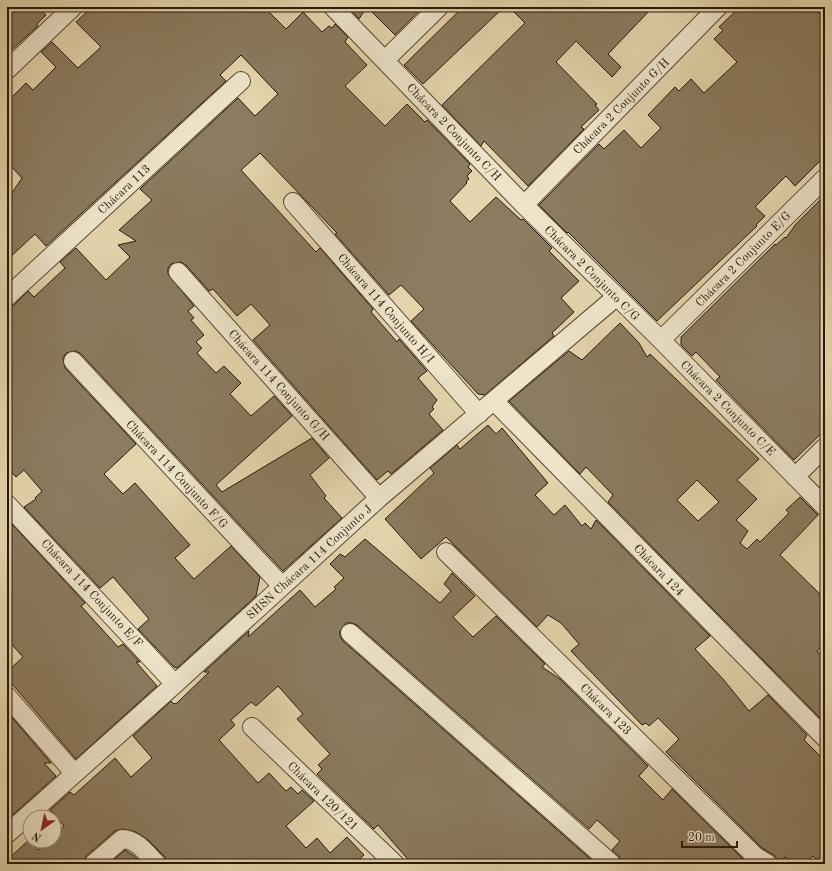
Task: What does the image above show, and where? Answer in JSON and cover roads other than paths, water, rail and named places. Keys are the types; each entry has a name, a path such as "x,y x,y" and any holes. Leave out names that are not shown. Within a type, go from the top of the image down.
{"street":[{"name":"Chácara 2 Conjunto C/H","path":"333,7 524,205"},
{"path":"384,60 439,7"},
{"name":"Chácara 2 Conjunto G/H","path":"524,205 718,7"},
{"path":"7,70 70,8"},
{"name":"Chácara 113","path":"7,298 241,81"},
{"name":"Chácara 2 Conjunto E/G","path":"661,340 825,178"},
{"name":"Chácara 114 Conjunto H/I","path":"293,202 479,414"},
{"name":"Chácara 2 Conjunto C/G","path":"524,205 661,340"},
{"name":"Chácara 114 Conjunto G/H","path":"178,272 379,498"},
{"name":"SHSN Chácara 114 Conjunto J","path":"7,834 175,684 379,498 494,402 616,296"},
{"name":"Chácara 2 Conjunto C/E","path":"661,340 825,507"},
{"name":"Chácara 114 Conjunto F/G","path":"73,361 282,586"},
{"name":"Chácara 124","path":"494,402 825,738"},
{"path":"795,477 825,447"},
{"name":"Chácara 114 Conjunto E/F","path":"7,504 175,684"},
{"name":"Chácara 123","path":"446,552 754,856 768,864"},
{"path":"350,633 612,864"},
{"path":"7,696 74,773"},
{"name":"Chácara 120/121","path":"252,727 395,864"},
{"path":"93,864 116,842 122,839 127,839 139,845 157,864"}]}
